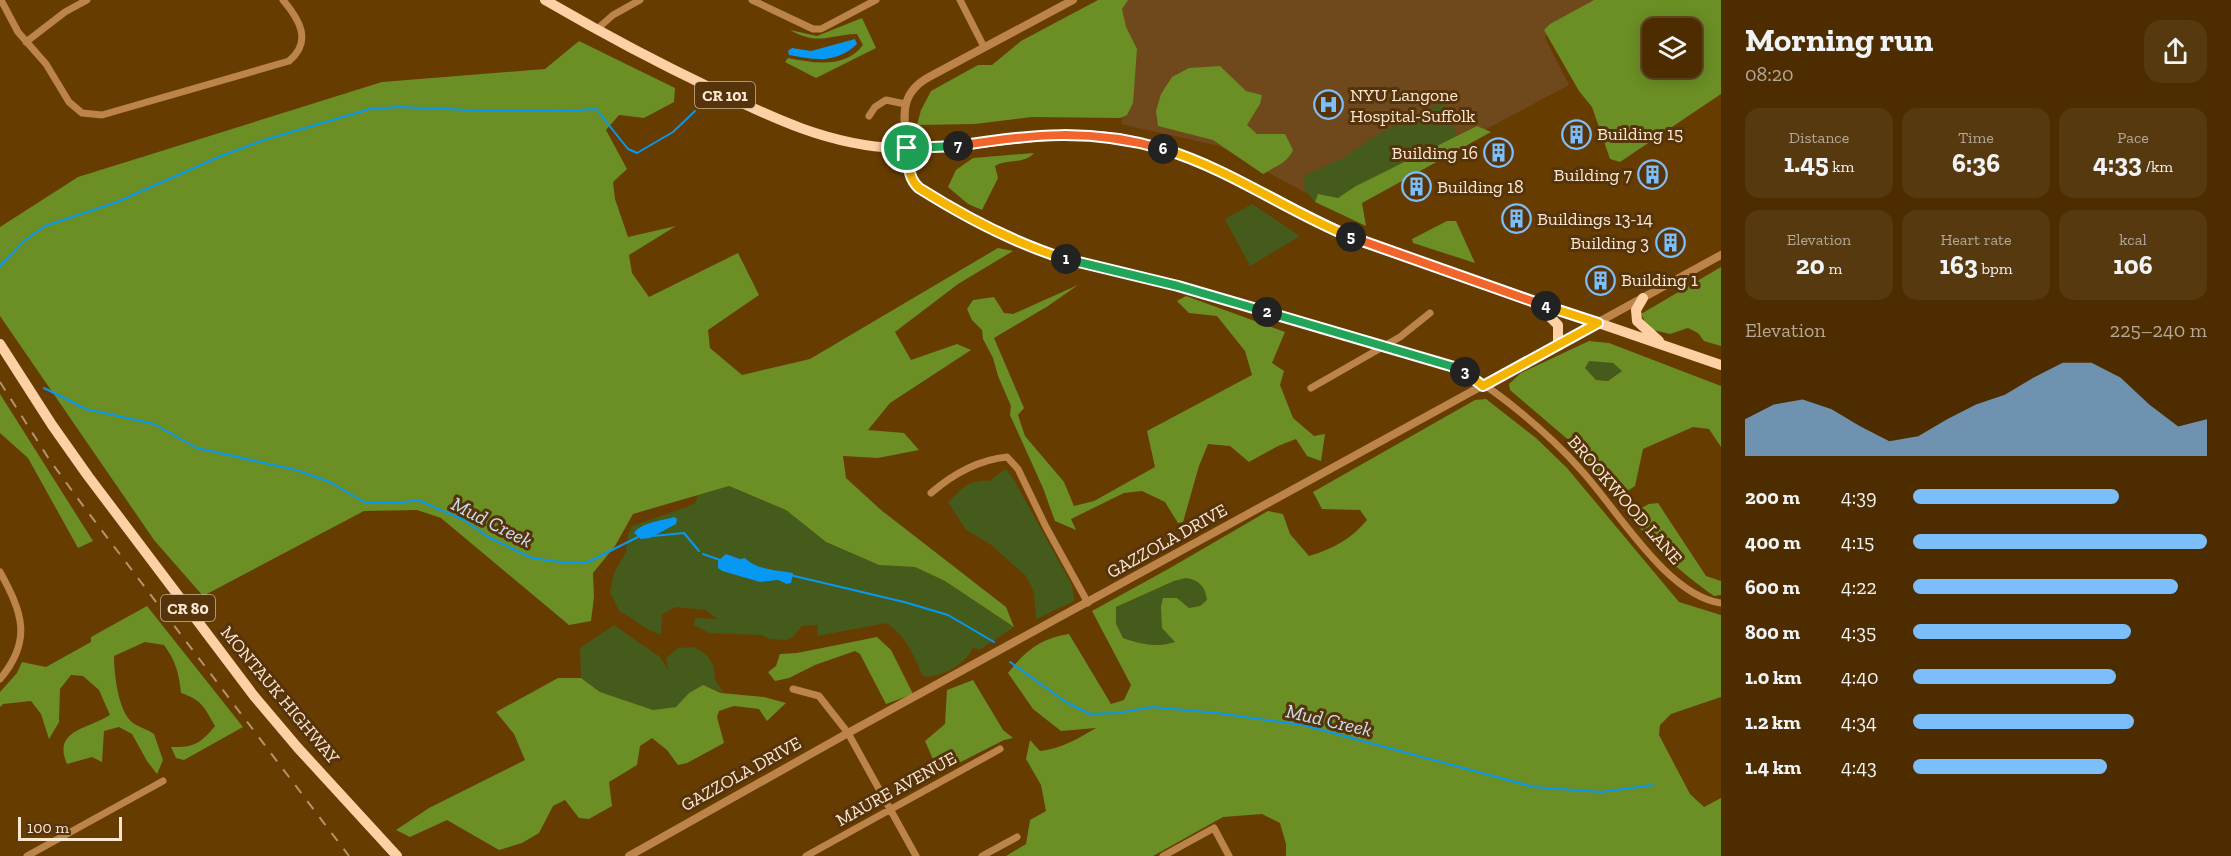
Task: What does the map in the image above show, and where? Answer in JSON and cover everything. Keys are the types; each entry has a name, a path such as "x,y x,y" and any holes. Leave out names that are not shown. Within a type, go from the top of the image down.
{"main road":[{"name":"CR 101","path":"545,0 596,30 684,76 787,124 823,136 859,144 907,148 956,147 1052,134 1136,141 1209,166 1344,234 1534,302 1721,365"},
{"path":"1643,298 1636,310 1636,321 1667,347"},
{"path":"1534,302 1558,325 1558,345"},
{"name":"MONTAUK HIGHWAY","path":"0,344 88,476 254,696 298,748 397,856"}],"street":[{"path":"1,0 18,32 46,64 69,102 82,113 92,115 110,114 289,61 301,48 299,23 283,0"},
{"path":"26,42 65,12 87,0"},
{"path":"596,30 613,15 639,0"},
{"path":"752,0 813,29 821,29 876,0"},
{"path":"960,0 984,47"},
{"path":"907,148 905,104 918,83 1073,0"},
{"path":"869,116 875,107 886,100 905,104"},
{"name":"BROOKWOOD LANE","path":"907,148 909,173 919,188 986,227 1025,244 1095,267 1216,297 1454,367 1467,374 1535,426 1569,457 1665,571 1696,594 1721,603"},
{"name":"GAZZOLA DRIVE","path":"629,856 848,733 1721,255"},
{"path":"1311,388 1400,337 1430,313"},
{"path":"931,493 950,477 964,470 992,459 1007,457 1018,470 1088,603"},
{"path":"0,572 14,597 22,623 15,656 0,679"},
{"path":"793,689 819,696 848,733 916,856"},
{"name":"MAURE AVENUE","path":"806,856 1000,749"},
{"path":"27,856 163,781"},
{"path":"1163,856 1214,828 1229,856"},
{"path":"982,856 1017,837"}],"shaded area":[{"name":"NYU Langone Hospital-Suffolk","path":"1109,0 1607,0 1552,28 1545,38 1569,85 1336,209 1219,146 1121,124 1134,58"}],"green space":[{"path":"1098,0 1128,0 1122,9 1126,27 1137,49 1133,103 1127,115 1120,118 1032,117 975,124 917,125 921,110 931,91 978,65 992,65 1021,41"},
{"path":"1594,0 1721,0 1721,94 1620,162 1610,159 1592,107 1579,91 1544,30 1550,24"},
{"path":"862,18 876,48 816,78 785,62 788,58 818,62 838,61 856,53 863,45 857,34 816,39 790,30 817,36"},
{"path":"579,41 675,88 674,102 644,118 619,115 606,130 627,169 613,182 615,199 628,237 676,226 629,255 632,273 649,297 738,253 759,295 708,330 710,348 742,375 810,359 998,248 1013,251 958,284 895,332 911,360 957,344 971,350 890,403 868,430 904,433 919,450 878,458 843,456 846,478 881,510 1006,607 1014,627 945,581 915,567 879,565 826,542 786,510 729,486 633,514 615,546 593,573 594,597 591,621 569,625 441,518 417,510 364,511 203,596 154,540 0,316 0,227 78,177 382,82 545,69"},
{"path":"1220,66 1246,91 1262,95 1260,104 1247,125 1257,134 1285,134 1293,150 1284,161 1263,174 1213,140 1158,126 1156,111 1161,94 1172,77 1189,68"},
{"path":"1443,102 1457,136 1356,186 1338,198 1319,194 1315,202 1305,190 1304,177 1308,174 1343,158 1378,134"},
{"path":"1477,126 1491,132 1362,203 1366,226 1315,202 1318,194 1338,198 1356,186"},
{"path":"1034,153 1025,159 995,166 998,178 982,210 968,204 948,187 956,170 973,158"},
{"path":"1252,204 1300,236 1250,266 1225,219"},
{"path":"1447,221 1456,221 1475,263 1413,243 1412,239"},
{"path":"1721,267 1721,346 1704,341 1698,333 1688,328 1670,334 1649,329 1641,314"},
{"path":"1078,285 994,338 1024,408 1018,415 1025,436 1064,482 1074,506 1094,501 1155,467 1147,431 1252,375 1245,351 1217,316 1189,313 1177,301 1186,296 1285,332 1272,363 1284,371 1280,385 1293,418 1314,436 1325,434 1321,461 1307,456 1296,439 1249,462 1230,446 1208,444 1199,466 1183,522 1178,523 1165,502 1142,491 1124,493 1071,519 1076,530 1055,521 1043,488 1010,415 1011,406 993,358 983,339 982,330 972,320 967,309 973,300 994,297 1004,313 1013,314"},
{"path":"1589,341 1609,343 1721,386 1721,447 1709,429 1693,427 1643,449 1635,486 1618,497 1572,443 1510,390 1509,384 1521,373","holes":["1589,361 1613,363 1622,371 1608,381 1596,380 1585,368"]},
{"path":"1589,360 1613,363 1622,371 1608,381 1596,380 1585,368"},
{"path":"0,394 93,541 78,548 28,458 0,433"},
{"path":"1486,399 1536,438 1567,468 1679,602 1721,615 1721,697 1671,714 1660,725 1659,735 1690,794 1704,807 1721,798 1721,856 1286,856 1286,844 1280,823 1262,814 1223,817 1153,856 1006,856 1026,844 1030,820 1046,811 1041,785 1026,759 1030,740 1040,751 1048,750 1070,743 1096,728 1061,731 1033,709 1008,673 1021,658 1042,642 1069,634 1111,704 1124,700 1131,685 1092,611 1268,511 1283,514 1290,534 1309,556 1334,547 1355,533 1367,520 1360,510 1322,509 1313,492 1475,400","holes":["1191,579 1198,582 1205,591 1207,600 1200,606 1189,608 1177,598 1163,598 1162,628 1175,642 1162,645 1123,638 1116,624 1116,607 1174,581"]},
{"path":"1006,469 1072,585 1074,601 1036,619 1034,592 1026,576 990,544 966,530 948,502 971,483 989,481"},
{"path":"728,486 786,510 826,542 879,565 915,567 945,581 1014,627 979,650 973,647 965,659 952,669 930,676 923,676 904,639 886,623 817,636 818,625 802,626 794,636 786,640 770,639 761,635 710,633 693,625 696,618 717,619 706,610 676,607 662,614 661,634 655,632 619,611 610,592 614,573 626,552 628,534 632,526 687,507 695,503 698,495","holes":["727,554 740,559 745,558 759,566 775,569 779,580 760,582 722,571 718,561"]},
{"path":"1658,503 1706,576 1721,581 1721,595 1714,596 1679,569 1647,538 1630,514 1649,504"},
{"path":"1186,578 1195,580 1201,585 1207,600 1200,606 1188,608 1177,598 1176,642 1162,645 1123,638 1116,625 1116,607 1174,581"},
{"path":"147,606 243,727 184,760 176,758 171,747 186,747 196,743 215,726 202,705 194,698 181,693 176,668 164,645 145,642 114,656 115,672 120,701 128,718 154,734 163,760 157,774 132,734 119,727 104,731 102,762 92,757 67,764 64,744 68,737 110,715 99,690 83,676 71,675 60,689 59,722 49,739 41,714 31,701 3,704 0,707 0,692 17,673 22,662 46,667 91,642 91,637"},
{"path":"614,625 660,657 668,670 666,658 678,648 694,647 707,655 713,665 715,680 724,693 703,685 689,693 677,707 653,710 600,692 581,678 580,648"},
{"path":"877,637 891,650 913,694 886,704 860,654 855,651 815,665 789,678 775,681 768,672 776,666 780,654 797,653"},
{"path":"558,678 581,678 600,692 653,710 676,707 689,693 703,685 721,693 764,697 786,703 767,721 759,709 734,706 719,711 717,717 724,743 687,763 678,765 667,750 652,738 640,746 637,765 609,782 612,806 589,819 579,818 565,800 553,806 539,833 522,843 499,850 447,820 410,837 396,830 429,808 525,760 514,734 496,712"},
{"path":"973,680 1003,730 1013,738 1004,740 939,773 925,741 945,724 947,690"}],"water":[{"path":"855,39 857,44 833,58 808,58 789,55 788,51 792,48 811,51"},
{"path":"674,517 677,519 676,524 650,538 641,539 634,533 647,524"},
{"path":"726,554 740,559 745,558 761,567 793,573 791,583 787,584 778,580 760,582 722,571 718,568 718,561"}],"waterway":[{"path":"0,266 24,241 45,226 117,202 221,156 264,140 370,109 399,107 560,111 596,109 628,149 637,153 673,132 695,111"},
{"name":"Mud Creek","path":"44,388 86,409 154,424 197,448 296,470 330,482 364,502 398,503 418,500 464,520 488,537 532,558 568,563 588,562 638,537"},
{"name":"Mud Creek","path":"653,536 684,533 699,551"},
{"name":"Mud Creek","path":"703,554 720,560"},
{"name":"Mud Creek","path":"790,575 904,602 948,615 994,642"},
{"name":"Mud Creek","path":"1010,662 1066,702 1090,714 1117,713 1152,707 1217,713 1303,725 1534,787 1601,792 1653,785"}],"railway":[{"path":"0,382 49,459 84,507 349,856"}],"place":[{"name":"NYU Langone Hospital-Suffolk","path":"1329,105"},
{"name":"Building 15","path":"1576,134"},
{"name":"Building 16","path":"1499,153"},
{"name":"Building 7","path":"1653,175"},
{"name":"Building 18","path":"1416,187"},
{"name":"Buildings 13-14","path":"1516,219"},
{"name":"Building 3","path":"1670,243"},
{"name":"Building 1","path":"1600,280"}],"route":[{"path":"1052,134 1089,135 1136,141 1209,166 1316,221 1368,244 1598,323 1483,386 1454,367 1328,332 1178,286 1095,267 1025,244 986,227 919,188 909,173 907,148 956,147 1022,136 1052,134"}]}
